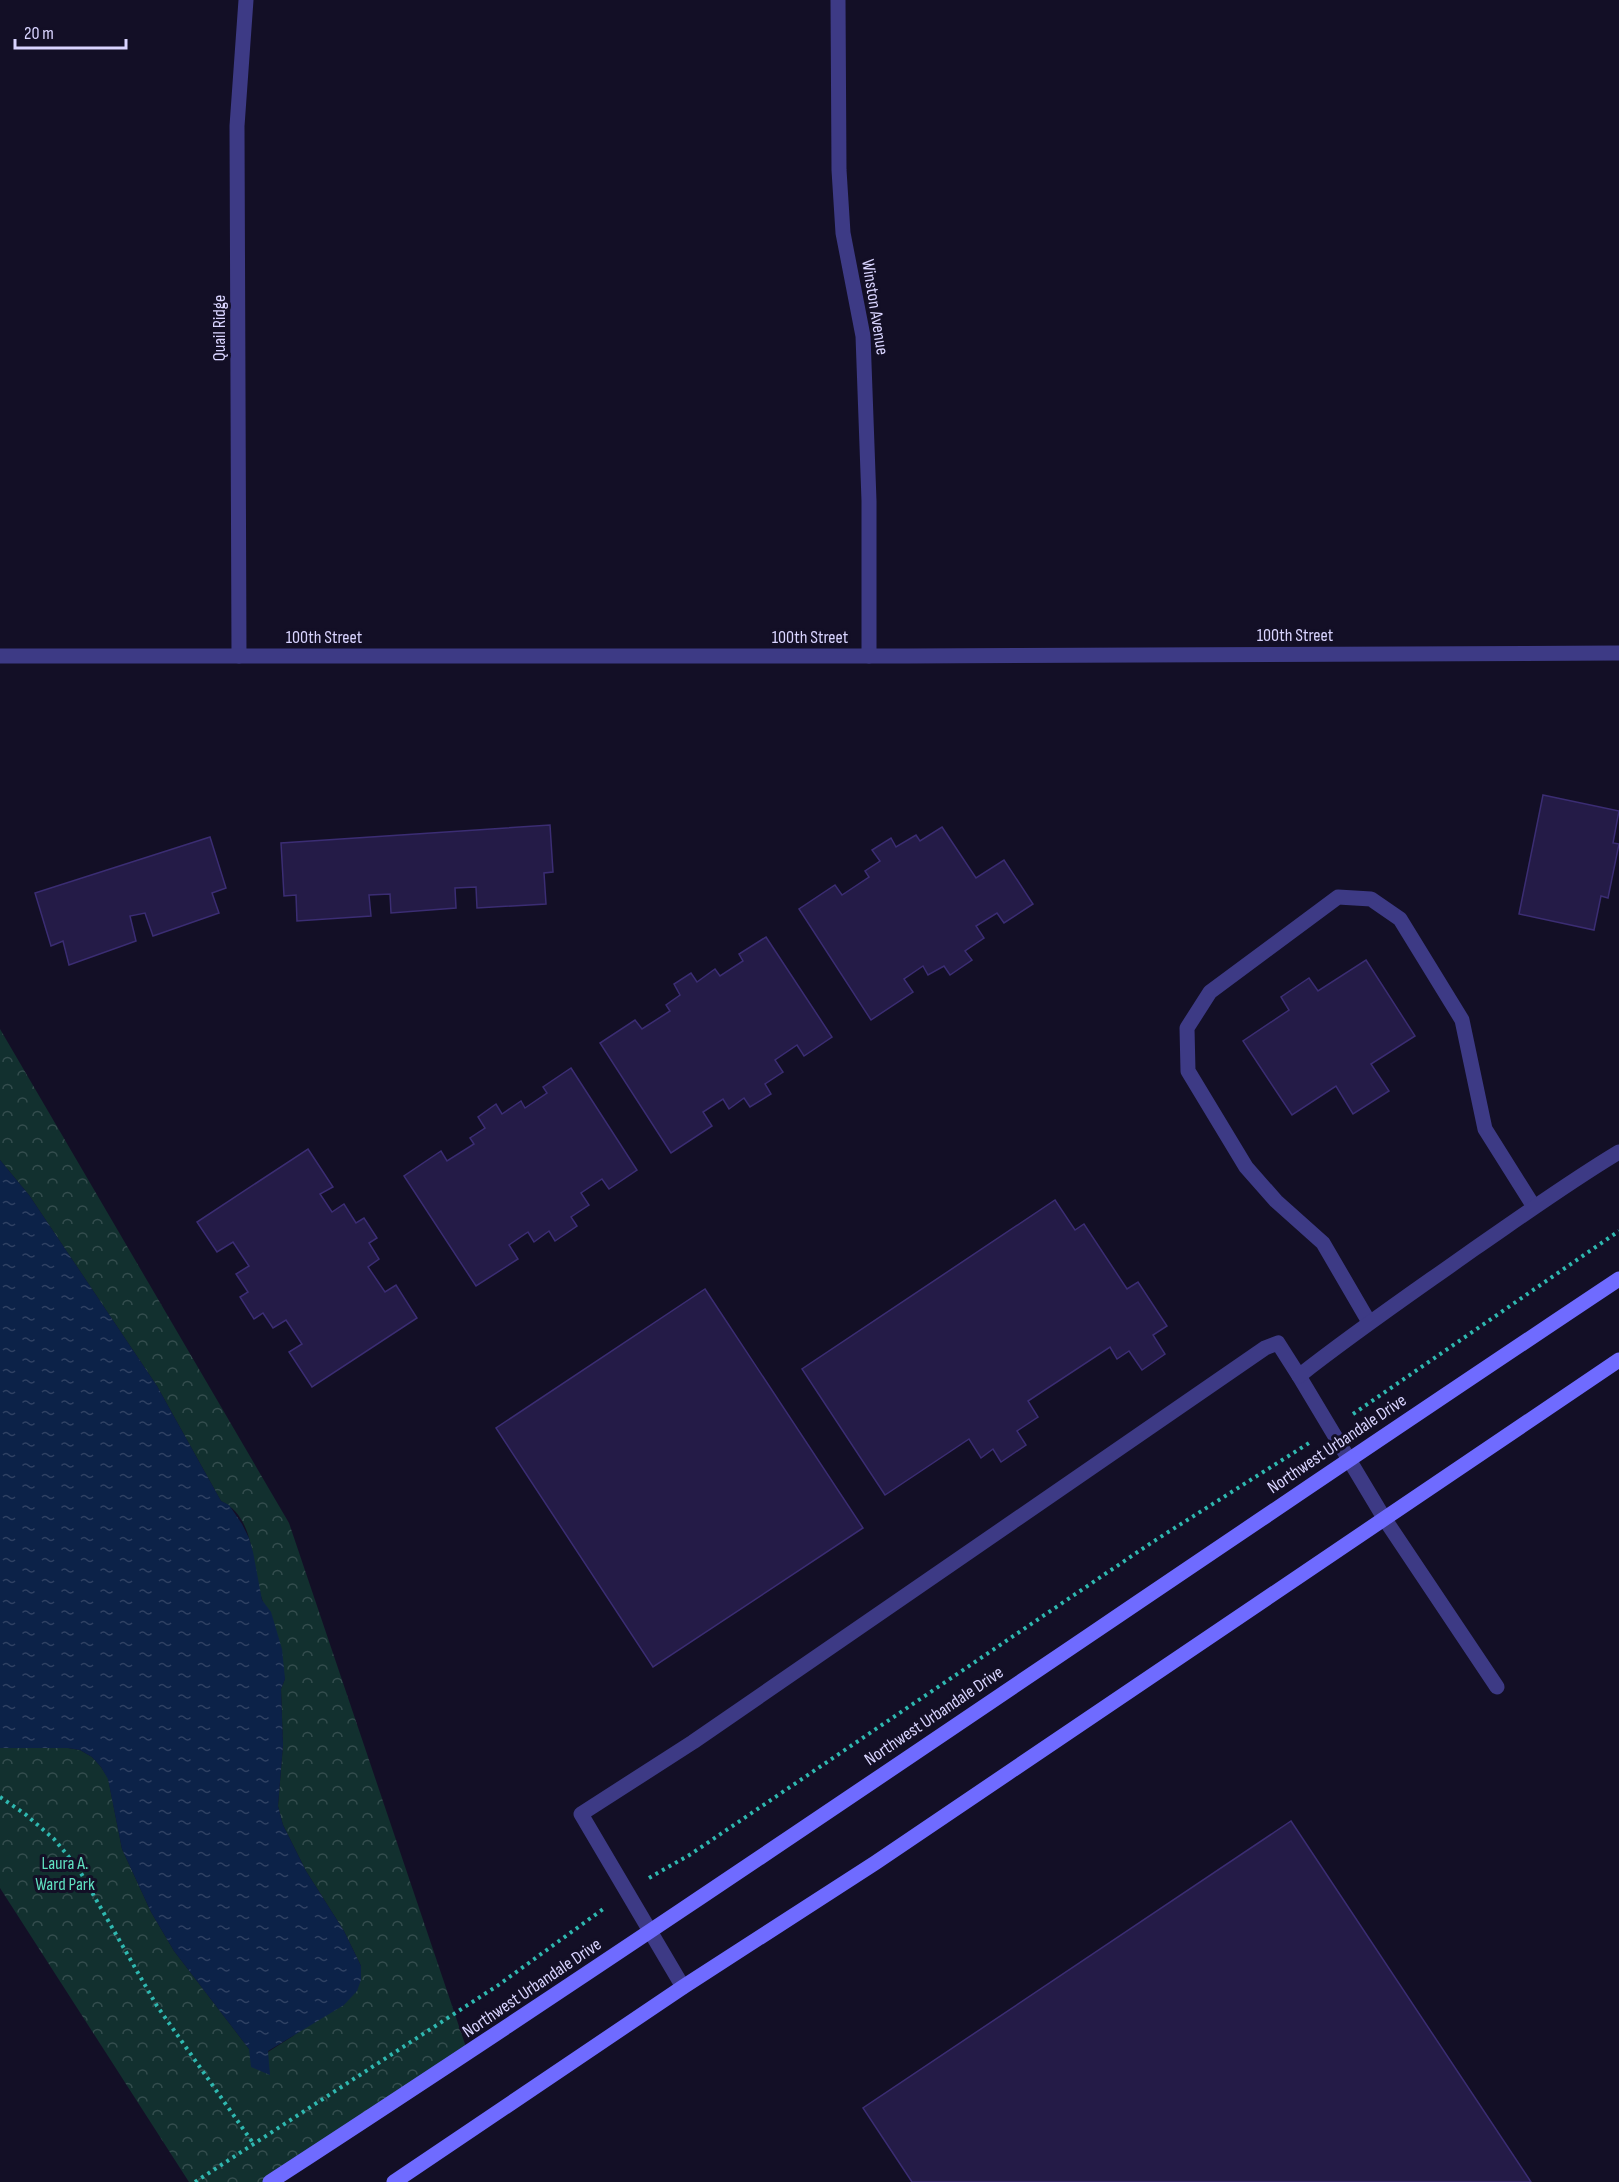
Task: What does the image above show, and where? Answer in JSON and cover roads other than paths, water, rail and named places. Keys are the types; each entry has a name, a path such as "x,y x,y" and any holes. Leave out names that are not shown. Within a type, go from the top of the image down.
{"main road":[{"name":"Northwest Urbandale Drive","path":"270,2182 650,1932 1350,1458 1619,1279"},
{"path":"394,2182 683,1987 875,1863 1619,1360"}],"street":[{"name":"Quail Ridge","path":"239,656 237,126 246,0"},
{"name":"Winston Avenue","path":"838,0 838,170 843,233 863,336 869,501 869,656"},
{"name":"100th Street","path":"0,656 869,656 1619,652"},
{"path":"1370,1322 1323,1244 1276,1201 1246,1167 1188,1071 1186,1028 1210,992 1338,897 1371,899 1400,919 1462,1020 1485,1129 1534,1207"},
{"path":"1299,1376 1370,1322 1534,1207 1619,1152"},
{"path":"683,1987 581,1814 693,1742 1265,1348 1278,1343 1350,1458 1384,1518 1497,1687"}],"water":[{"path":"0,1160 29,1195 157,1386 221,1501 229,1505 242,1524 253,1552 262,1600 271,1612 282,1649 285,1679 281,1689 283,1745 278,1806 283,1825 306,1871 344,1931 361,1966 361,1980 357,1991 344,2005 268,2051 270,2075 251,2067 249,2049 174,1951 151,1912 122,1849 108,1779 101,1767 92,1757 80,1750 0,1748"}],"park label":[{"name":"Laura A. Ward Park","path":"65,1873"}]}
